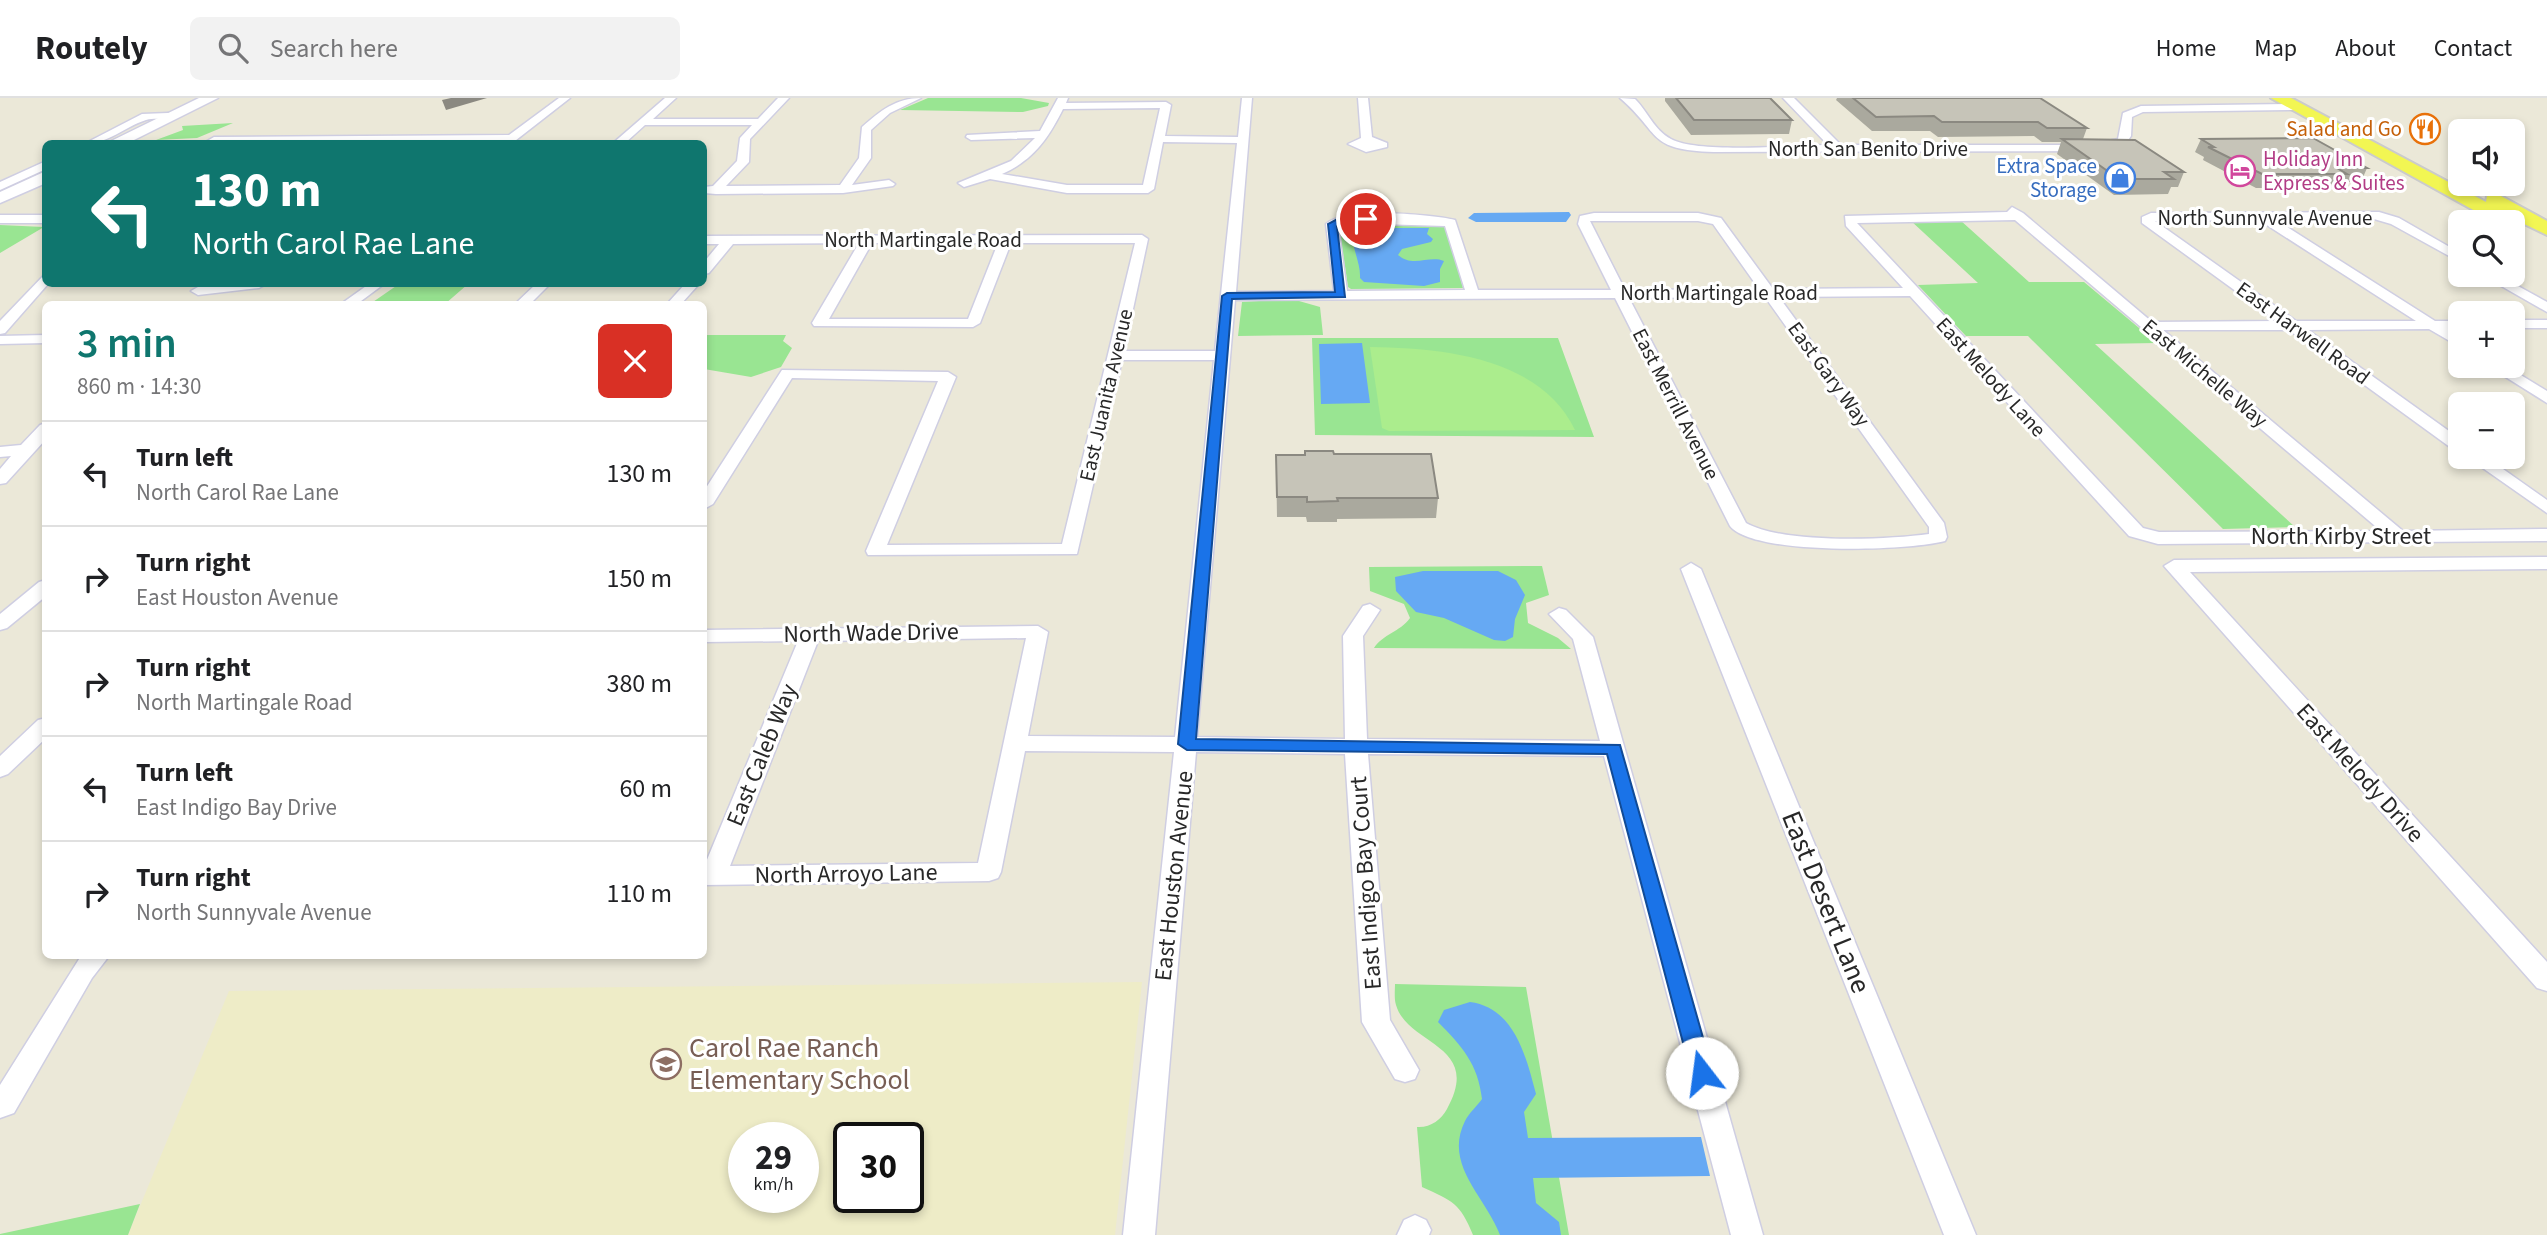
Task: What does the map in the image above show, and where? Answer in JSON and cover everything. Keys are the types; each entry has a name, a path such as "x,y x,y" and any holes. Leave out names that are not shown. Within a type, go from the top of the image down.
{"main road":[{"path":"120,140 192,102 211,98"},
{"path":"2291,101 2316,107 2448,176"},
{"path":"2291,101 2490,210"},
{"path":"0,198 42,178"},
{"path":"2479,196 2498,210"},
{"path":"2525,222 2547,229"},
{"path":"2525,228 2547,243"}],"street":[{"path":"508,140 565,98"},
{"path":"622,140 671,98"},
{"path":"710,190 743,162 745,138 784,98"},
{"path":"843,188 864,158 866,129 886,111 916,98"},
{"name":"East Houston Avenue","path":"1139,1235 1247,98"},
{"path":"1363,98 1367,139"},
{"name":"North San Benito Drive","path":"1625,98 1633,102 1657,137 1668,143 1694,149 2106,146 2125,139 2127,115 2141,108 2291,101"},
{"path":"1788,98 1838,149"},
{"path":"964,183 991,176 1017,163 1036,148 1046,134 1061,102 1166,105 1148,190 1067,188 991,176"},
{"path":"97,140 146,116 168,116"},
{"path":"642,122 759,122"},
{"path":"971,137 1046,134"},
{"path":"1159,139 1243,140"},
{"path":"0,186 42,166"},
{"path":"707,181 725,180"},
{"path":"710,190 843,188 889,184"},
{"name":"East Michelle Way","path":"1849,219 2015,213 2398,536"},
{"path":"2262,216 2448,335"},
{"name":"North Sunnyvale Avenue","path":"2146,219 2262,216 2385,218 2448,252"},
{"path":"0,219 42,219"},
{"name":"East Merrill Avenue","path":"1709,219 1584,219 1584,224 1739,526 1746,533 1763,539"},
{"name":"East Gary Way","path":"1709,219 1717,221 1938,527 1938,537 1927,540 1763,539"},
{"name":"East Melody Lane","path":"1849,219 2136,532"},
{"name":"East Harwell Road","path":"2146,219 2448,437"},
{"path":"1341,295 1332,224 1335,221 1451,223 1473,295"},
{"path":"868,240 819,323 973,323 1006,239"},
{"name":"North Martingale Road","path":"707,240 1142,239"},
{"name":"East Juanita Avenue","path":"707,499 787,373 948,377 875,551 1070,550 1142,239"},
{"path":"707,266 729,240"},
{"path":"0,330 42,282"},
{"path":"189,301 200,287"},
{"path":"352,301 373,287"},
{"path":"525,301 540,287"},
{"path":"677,301 689,287"},
{"path":"2510,287 2547,308"},
{"name":"North Martingale Road","path":"1227,296 1914,292"},
{"name":"North Martingale Road","path":"1307,296 1309,301 1326,305 1515,304 1527,300 1524,294"},
{"path":"2525,324 2547,324"},
{"path":"2149,326 2448,325"},
{"path":"0,340 42,339"},
{"path":"1116,355 1221,356"},
{"path":"2515,378 2547,398"},
{"path":"0,479 42,432"},
{"path":"0,452 24,450"},
{"path":"2492,469 2547,508"},
{"name":"North Kirby Street","path":"2136,532 2158,538 2547,535"},
{"name":"East Melody Drive","path":"2547,563 2174,566 2547,980"},
{"name":"East Desert Lane","path":"1691,569 1960,1235"},
{"path":"0,624 42,589"},
{"name":"East Indigo Bay Court","path":"1370,610 1353,636 1356,746 1376,1022 1405,1070"},
{"path":"1559,614 1583,638 1746,1235"},
{"name":"North Wade Drive","path":"707,636 1038,632 1013,743"},
{"name":"East Caleb Way","path":"709,876 811,633"},
{"path":"3,762 42,728"},
{"path":"1013,743 1614,749"},
{"name":"North Arroyo Lane","path":"709,876 989,872 1013,743"},
{"path":"2,1105 83,971 93,959"}],"shaded area":[{"name":"Carol Rae Ranch Elementary School","path":"1142,982 1115,1235 128,1235 229,991"}],"green space":[{"path":"928,98 1021,98 1049,103 1048,106 1023,112 900,110"},
{"path":"233,123 197,138 156,140 183,130 182,126"},
{"path":"1910,220 1960,220 2029,282 2084,282 2157,343 2095,344 2295,527 2223,529 2028,336 1966,336 1918,285 1978,283"},
{"path":"1348,222 1446,225 1463,288 1351,289 1348,287 1339,226"},
{"path":"0,225 42,227 42,228 0,253"},
{"path":"395,287 465,287 448,301 374,301"},
{"path":"1292,299 1320,307 1323,335 1238,336 1242,302"},
{"path":"707,335 786,335 783,341 792,348 781,367 751,377 707,370"},
{"path":"1312,338 1558,338 1594,437 1315,435"},
{"path":"1370,347 1457,354 1514,372 1538,386 1559,406 1575,430 1389,431 1382,428"},
{"path":"1542,566 1549,595 1526,603 1528,623 1558,638 1571,649 1374,648 1410,618 1404,604 1370,591 1369,567"},
{"path":"1395,984 1526,987 1569,1235 1473,1235 1464,1216 1454,1204 1422,1187 1417,1127 1431,1125 1445,1113 1456,1088 1456,1071 1450,1058 1440,1048 1403,1019 1395,1003"},
{"path":"140,1204 128,1235 0,1235 0,1234"}],"water":[{"path":"1569,212 1571,215 1566,222 1476,222 1468,218 1474,213"},
{"path":"1429,228 1427,234 1433,239 1431,242 1402,249 1398,255 1409,261 1444,261 1440,269 1440,282 1424,286 1364,282 1360,278 1352,235 1353,229"},
{"path":"1362,343 1370,403 1321,404 1319,344"},
{"path":"1423,571 1498,571 1516,580 1525,595 1515,619 1513,637 1505,641 1494,640 1444,618 1416,612 1396,591 1395,577"},
{"path":"1470,1002 1485,1006 1498,1014 1508,1024 1523,1050 1536,1094 1524,1112 1528,1138 1701,1137 1710,1176 1533,1178 1536,1203 1559,1222 1561,1235 1500,1235 1469,1180 1459,1152 1465,1121 1482,1099 1477,1076 1468,1056 1438,1022 1444,1010"}],"building":[{"path":"1676,98 1770,98 1792,120 1694,120"},
{"path":"1853,98 2040,98 2087,128 2047,128 2038,122 1942,122 1934,116 1876,117"},
{"path":"2313,138 2367,168 2337,168 2347,174 2262,174 2208,147 2214,147 2201,139"},
{"path":"2062,139 2135,140 2184,172 2164,172 2174,179 2119,179"},
{"path":"1305,451 1333,451 1334,454 1431,454 1438,498 1337,498 1338,501 1307,502 1307,497 1277,497 1276,455 1305,455"}],"place":[{"name":"Salad and Go","path":"2425,129"},
{"name":"Holiday Inn Express & Suites","path":"2240,171"},
{"name":"Extra Space Storage","path":"2120,178"},
{"name":"Carol Rae Ranch Elementary School","path":"666,1064"}],"route":[{"path":"1366,219 1343,219 1332,224 1341,295 1227,296 1187,744 1614,749 1702,1073"}]}
